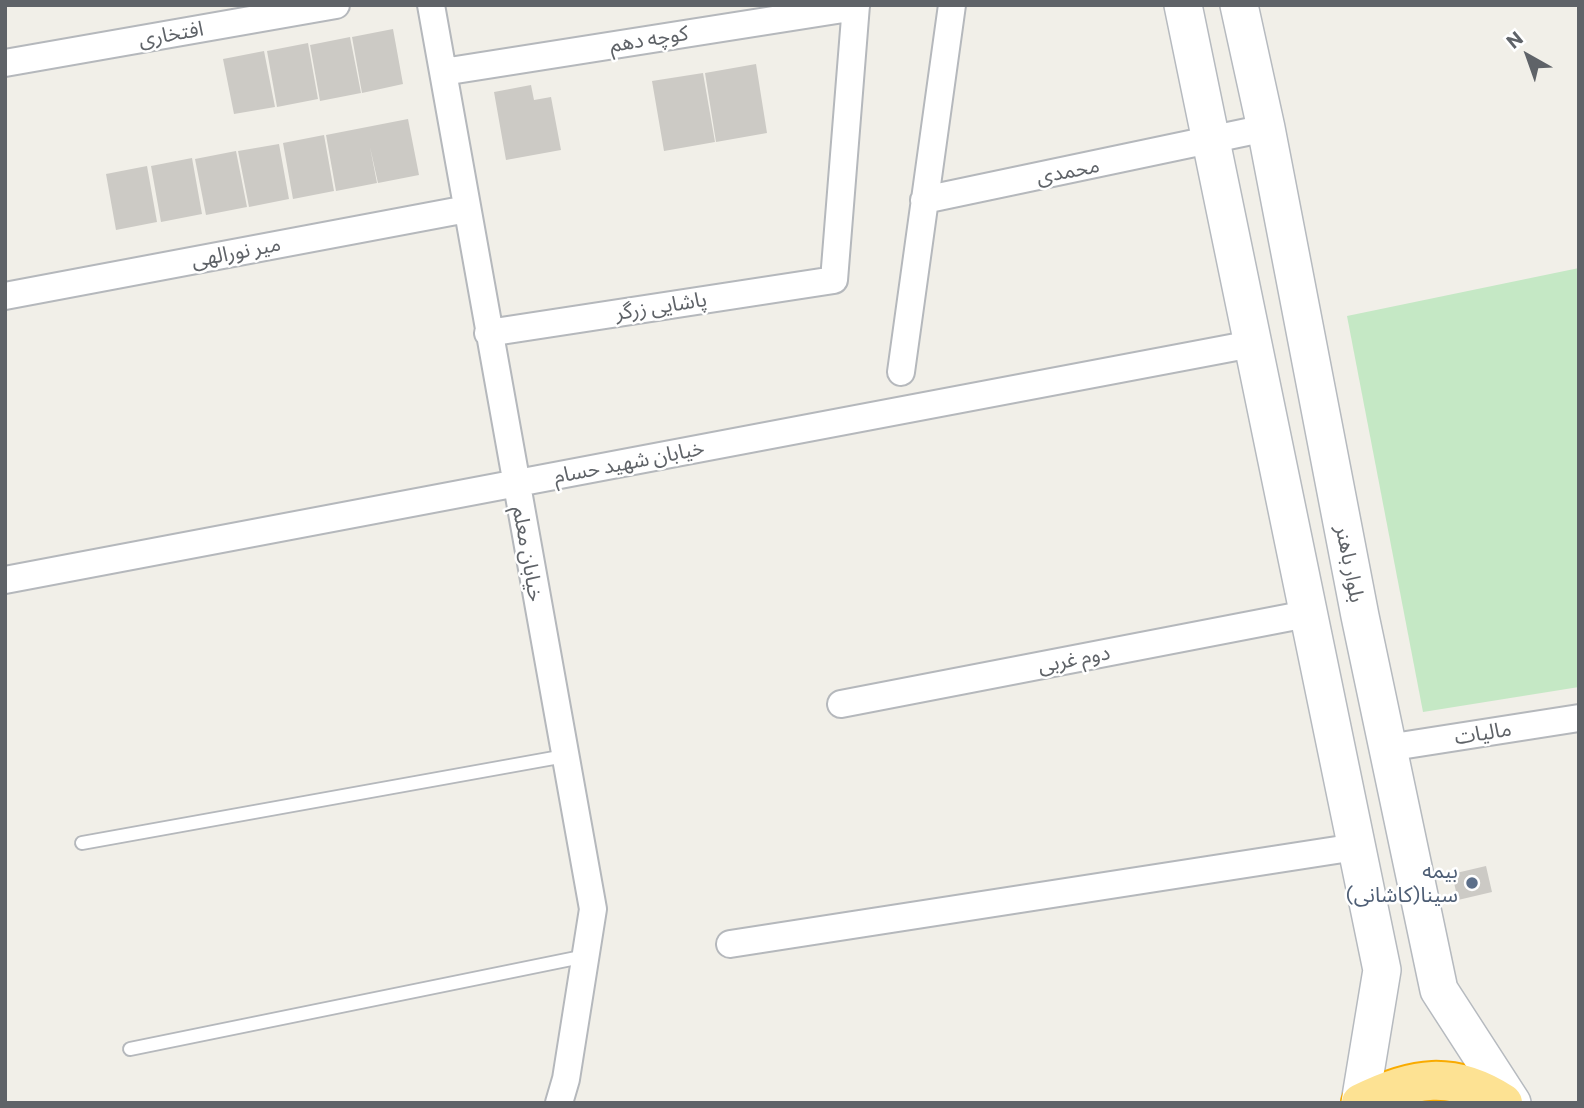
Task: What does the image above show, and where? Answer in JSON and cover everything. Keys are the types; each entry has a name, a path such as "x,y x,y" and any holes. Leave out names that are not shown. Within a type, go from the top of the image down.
{"highway":[{"path":"1360,1103 1398,1085 1441,1080 1483,1090 1503,1103"}],"street":[{"name":"افتخاری","path":"5,63 336,5"},
{"name":"خیابان معلم","path":"431,5 593,909 566,1079 559,1103"},
{"path":"901,372 952,5"},
{"path":"1183,5 1382,970 1360,1103"},
{"name":"بلوار باهنر","path":"1239,5 1266,128 1387,748 1439,990 1512,1103"},
{"name":"کوچه دهم","path":"443,72 856,6"},
{"name":"پاشایی زرگر","path":"488,332 834,280 856,6"},
{"name":"محمدی","path":"924,200 1211,142 1266,128"},
{"name":"میر نورالهی","path":"5,296 467,209"},
{"name":"خیابان شهید حسام","path":"5,580 1252,344"},
{"name":"دوم غربی","path":"841,704 1307,614"},
{"name":"مالیات","path":"1387,748 1579,718"},
{"path":"730,944 1356,847"}],"lane":[{"path":"82,844 565,756"},
{"path":"130,1049 586,956"}],"green space":[{"path":"1579,268 1579,687 1423,712 1347,316"}],"building":[{"path":"393,29 403,84 362,93 352,37"},
{"path":"350,37 361,93 320,101 310,45"},
{"path":"308,43 318,99 277,107 267,51"},
{"path":"264,51 275,107 234,114 223,59"},
{"path":"756,64 767,133 716,142 705,73"},
{"path":"703,73 715,142 664,151 652,81"},
{"path":"531,85 534,100 551,97 561,150 506,160 494,92"},
{"path":"408,119 419,175 378,183 370,147 377,183 336,191 326,135"},
{"path":"324,135 334,191 293,199 283,143"},
{"path":"279,144 289,199 249,207 238,151"},
{"path":"236,151 247,207 206,215 195,159"},
{"path":"192,158 202,214 161,222 151,166"},
{"path":"147,166 157,222 116,230 106,174"},
{"name":"بیمه سینا(کاشانی)","path":"1486,866 1492,892 1458,900 1452,874"}],"place":[{"name":"بیمه سینا(کاشانی)","path":"1472,883"}]}
